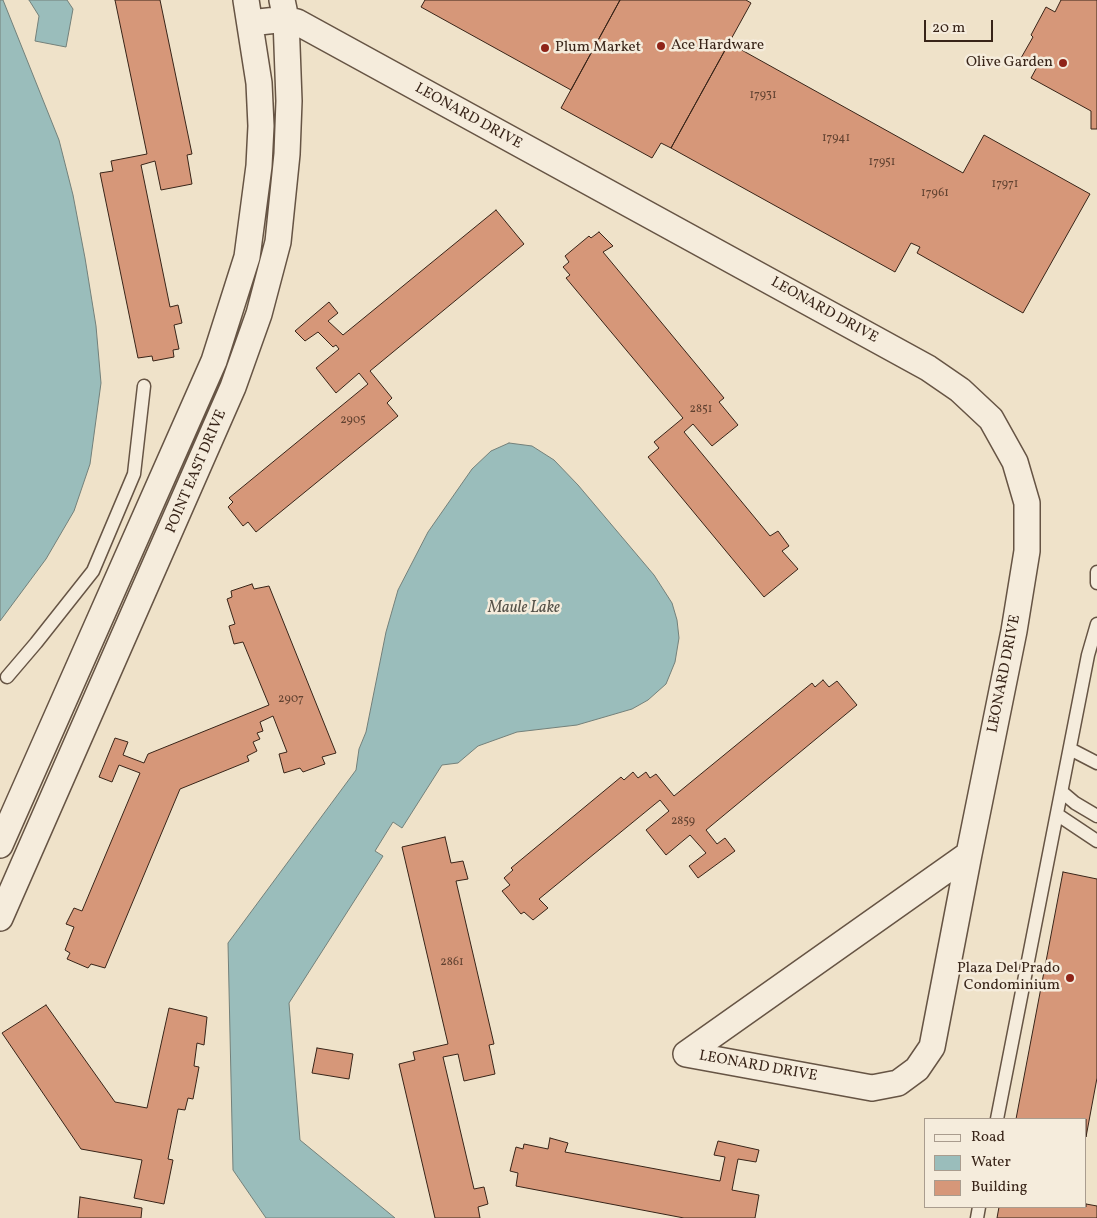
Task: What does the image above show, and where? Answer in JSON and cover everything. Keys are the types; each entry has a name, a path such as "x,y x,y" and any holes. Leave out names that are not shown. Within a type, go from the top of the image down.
{"street":[{"path":"248,12 284,10"},
{"name":"POINT EAST DRIVE","path":"0,918 25,825 196,436 214,361 247,257 269,205 289,102 284,10"},
{"name":"LEONARD DRIVE","path":"284,10 296,22 928,368 960,390 991,419 1015,462 1027,503 1028,551 932,1047 917,1069 898,1083 872,1088 686,1054 969,854"},
{"name":"POINT EAST DRIVE","path":"248,12 259,83 261,126 259,166 269,205"},
{"name":"POINT EAST DRIVE","path":"115,623 107,570 196,436"},
{"name":"POINT EAST DRIVE","path":"0,845 25,825"}],"lane":[{"path":"7,677 36,643 107,570 134,474 144,386"},
{"path":"1097,572 1097,583"},
{"path":"997,1118 1088,655 1097,624"},
{"path":"1070,749 1097,763"},
{"path":"1062,792 1075,803 1097,816"},
{"path":"1058,815 1097,841"}],"water":[{"path":"0,0 3,0 59,140 73,195 85,258 96,326 101,383 90,464 74,511 46,559 0,621"},
{"path":"29,0 67,0 73,9 66,47 35,41 39,16"},
{"name":"Maule Lake","path":"509,443 532,446 554,460 578,485 654,575 672,603 677,620 679,638 675,662 666,684 648,700 632,709 577,725 517,732 478,746 458,763 442,765 402,828 393,822 375,851 383,856 289,1003 300,1140 395,1218 266,1218 233,1170 228,943 356,770 359,749 366,732 386,632 398,590 428,532 472,469 491,451"}],"building":[{"path":"115,0 160,0 192,154 187,155 192,184 161,190 155,161 141,165 170,307 178,305 182,323 174,325 179,349 173,350 174,357 153,361 152,356 138,358 100,173 113,171 111,161 147,154"},
{"name":"Plum Market","path":"425,0 620,0 571,90 421,7"},
{"name":"Ace Hardware","path":"620,0 746,0 751,3 671,148 661,143 652,158 561,108"},
{"name":"Olive Garden","path":"1061,0 1097,0 1097,129 1091,129 1091,111 1031,78 1037,67 1021,58 1033,37 1031,35 1046,7 1055,12"},
{"path":"729,43 963,173 984,135 1090,194 1023,313 917,253 920,247 911,243 895,272 671,148"},
{"path":"496,210 524,244 370,371 392,398 387,403 398,416 256,532 248,522 243,526 228,507 233,502 229,498 368,384 359,373 336,393 316,368 339,349 336,345 333,347 318,332 305,341 295,331 329,302 338,313 328,321 343,335"},
{"path":"599,232 613,246 603,252 724,398 719,402 738,425 712,446 693,424 684,432 770,536 778,531 789,546 782,551 798,569 764,597 648,457 659,448 654,442 683,418 566,278 570,275 563,267 569,262 565,256 589,236 591,238"},
{"path":"252,584 254,589 269,586 336,753 322,757 325,764 303,772 300,768 284,773 279,754 287,752 273,716 260,722 263,731 257,733 260,739 253,742 257,751 247,756 249,761 180,789 105,968 91,964 88,968 67,959 70,953 65,950 74,927 66,924 74,908 82,911 140,773 119,765 112,782 99,777 115,738 128,742 123,755 144,763 148,754 269,705 243,642 234,644 229,626 235,624 227,599 232,597 231,591"},
{"path":"823,680 829,687 837,681 857,705 706,830 717,844 725,838 735,851 698,878 689,866 706,853 690,835 666,855 646,830 669,811 660,800 539,899 548,908 533,920 524,912 521,914 502,891 510,885 504,878 513,870 511,868 621,777 624,780 633,772 638,778 646,772 650,778 656,774 674,796 812,683 815,687"},
{"path":"445,837 451,863 463,861 468,879 456,881 494,1044 489,1045 495,1074 464,1081 458,1054 443,1057 474,1189 484,1187 488,1204 478,1207 480,1218 435,1218 399,1064 415,1060 413,1052 448,1044 402,847"},
{"name":"Plaza Del Prado Condominium","path":"1063,872 1097,879 1097,1078 1087,1132 1087,1118 1016,1118"},
{"path":"46,1005 115,1102 147,1108 169,1008 207,1017 204,1045 197,1043 194,1066 199,1067 193,1099 188,1098 185,1110 178,1109 168,1159 173,1160 164,1204 134,1198 142,1160 81,1149 2,1033"},
{"path":"317,1048 353,1054 349,1079 312,1073"},
{"path":"550,1138 568,1143 565,1152 720,1181 725,1157 714,1155 718,1141 759,1150 756,1162 738,1159 732,1190 759,1195 755,1218 684,1218 516,1186 518,1173 510,1171 516,1147 523,1149 524,1144 548,1149"},
{"path":"80,1197 142,1208 141,1218 78,1218"},
{"path":"1087,1204 1097,1206 1097,1218 997,1218 999,1208 1087,1208"}],"place":[{"name":"Ace Hardware","path":"661,46"},
{"name":"Plum Market","path":"545,48"},
{"name":"Olive Garden","path":"1063,63"},
{"name":"Plaza Del Prado Condominium","path":"1070,978"}]}
